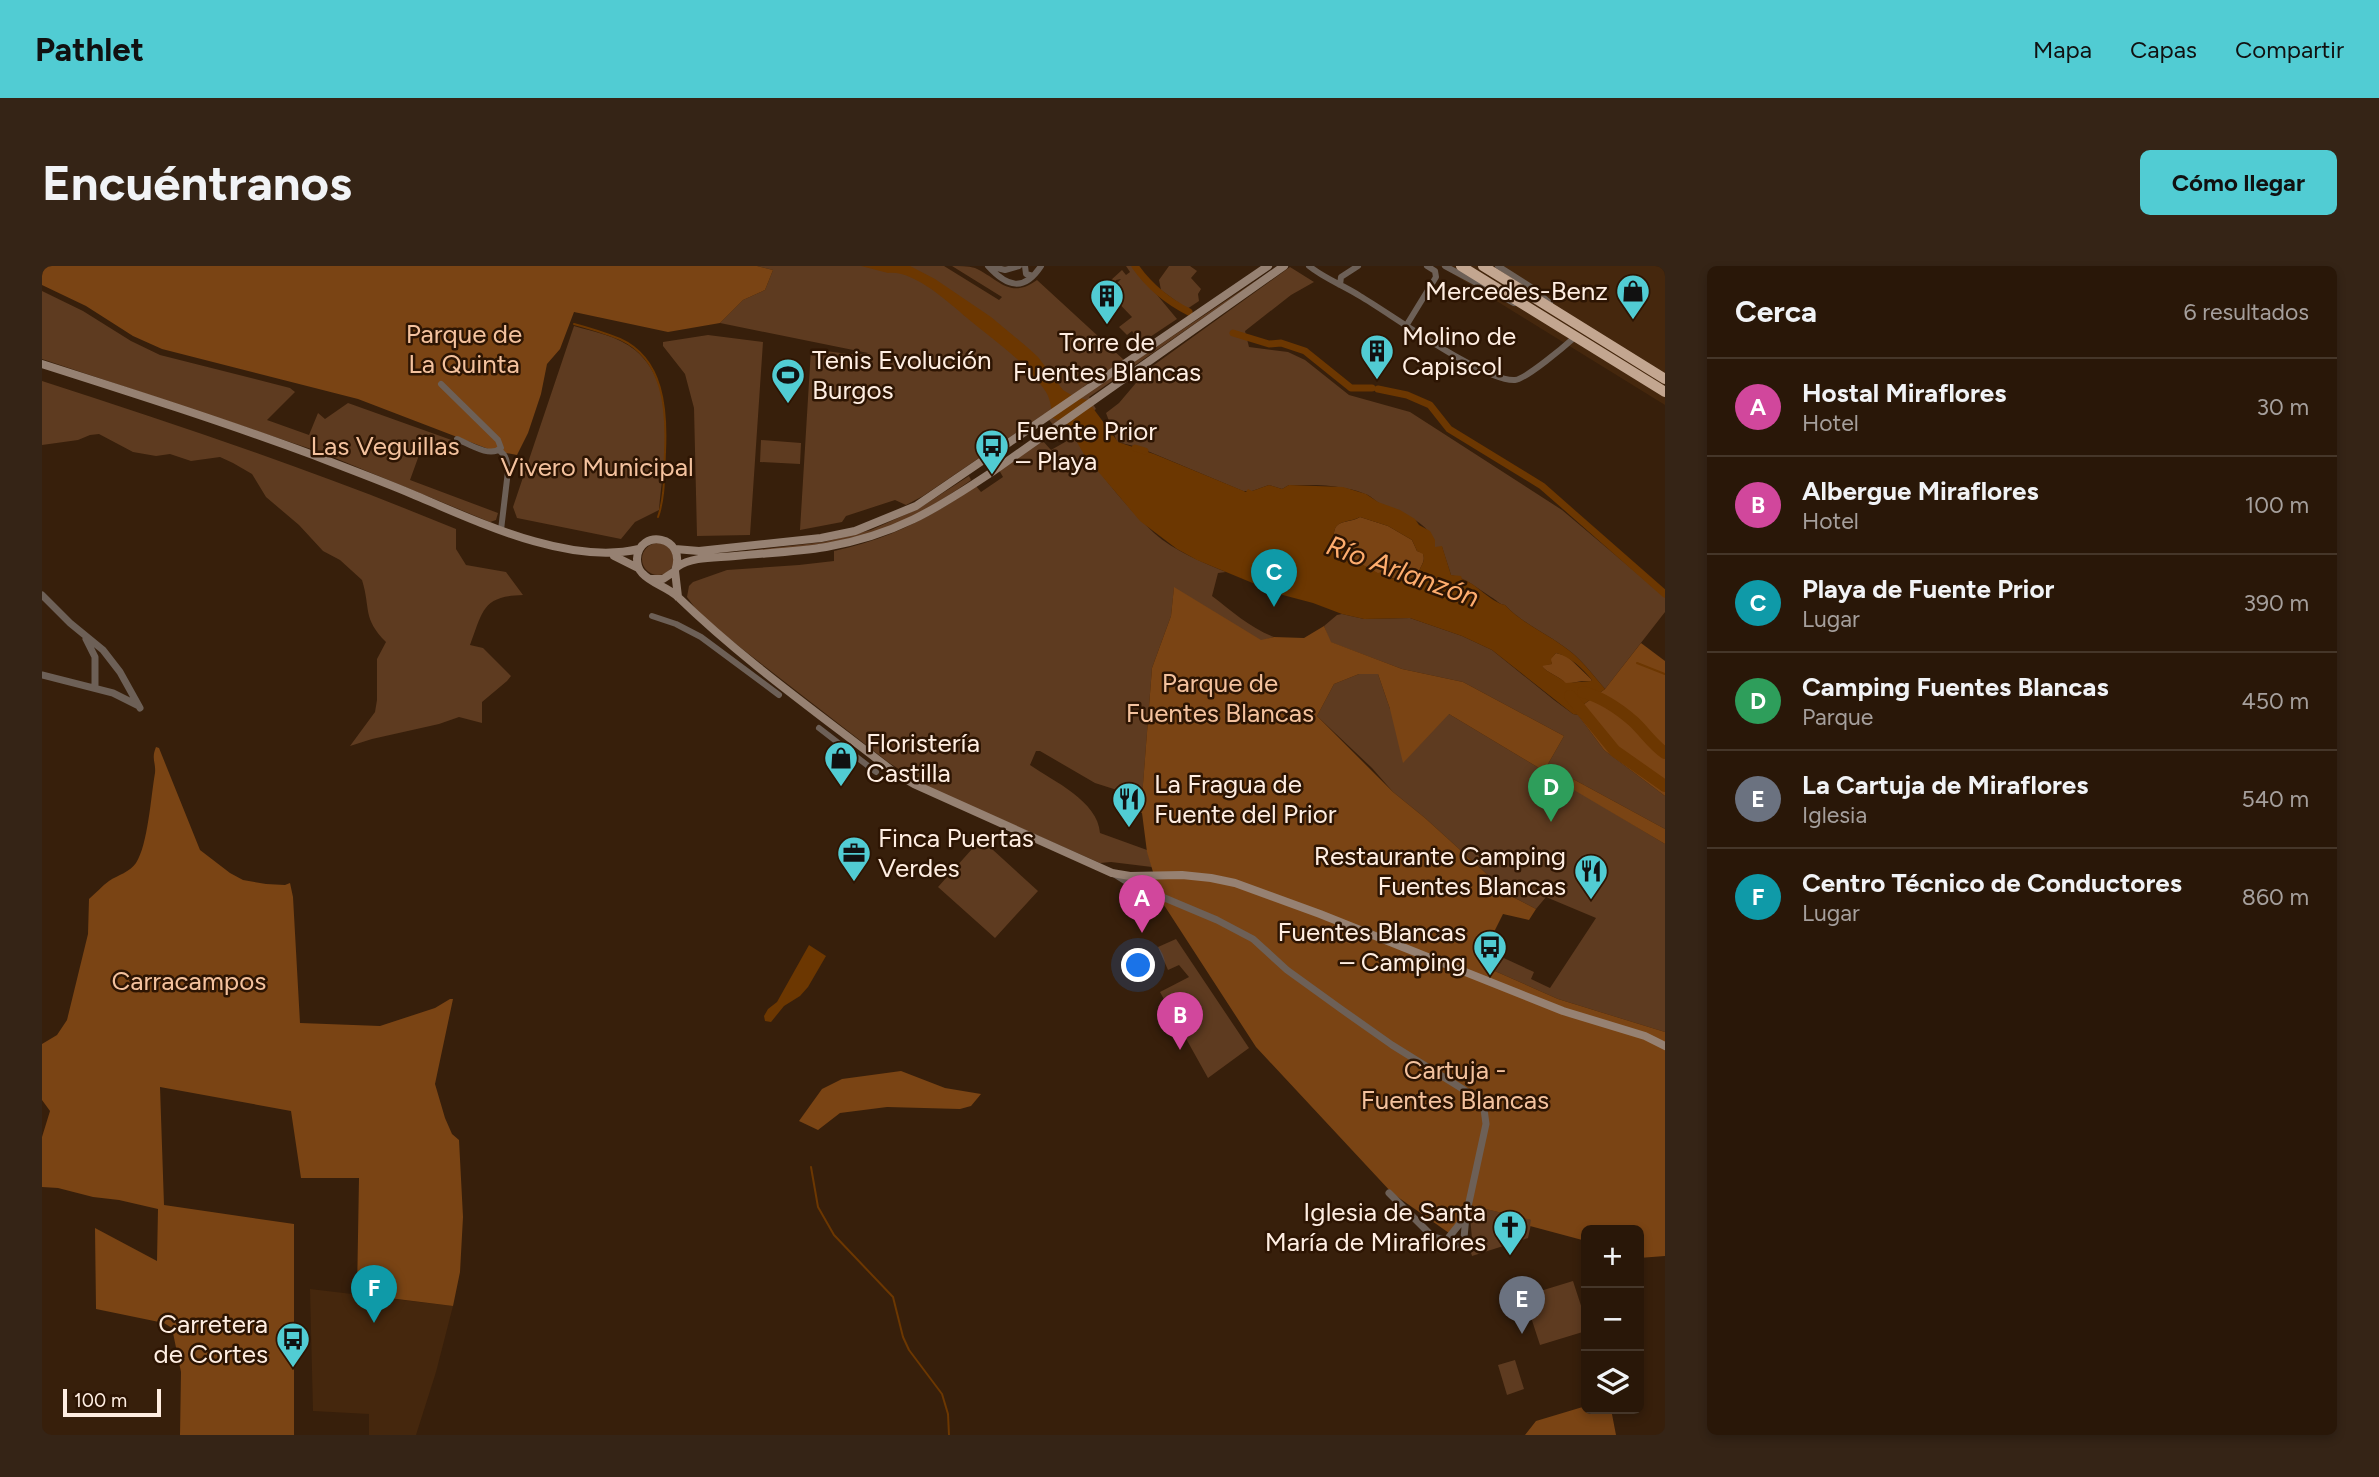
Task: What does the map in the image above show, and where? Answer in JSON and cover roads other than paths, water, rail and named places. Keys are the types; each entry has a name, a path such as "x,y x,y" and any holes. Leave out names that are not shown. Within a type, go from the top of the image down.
{"highway":[{"path":"1461,266 1664,390"},
{"path":"1483,266 1665,379"}],"main road":[{"path":"675,549 704,550 821,538 873,525 916,506 1268,266"},
{"path":"650,579 663,579 686,562 700,559 824,547 870,538 943,505 1284,266"},
{"path":"42,364 311,455 500,530 565,548 608,554 623,559 678,597 729,645 906,780 1112,873 1182,875 1235,883 1563,1011 1645,1036 1665,1046"},
{"path":"638,568 637,557 645,543 655,539 667,541 675,549 678,558 678,597"},
{"path":"608,554 639,550"}],"street":[{"path":"1019,266 1005,270 988,266 1004,279 1016,284 1025,283 1041,266"},
{"path":"1025,266 1026,274 1033,276"},
{"path":"1309,266 1406,326 1501,379 1516,380 1527,376 1574,337"},
{"path":"1340,285 1341,277 1358,266"},
{"path":"1406,326 1436,273 1427,266"},
{"path":"1445,266 1508,301 1529,309"},
{"path":"1498,266 1531,287 1561,314"},
{"path":"441,384 498,440 500,450"},
{"path":"457,439 491,453 500,450"},
{"path":"500,450 504,453 508,471 500,530"},
{"path":"42,595 103,650 124,679 140,708 129,699 113,693 42,675"},
{"path":"652,616 694,633 779,695"},
{"path":"79,630 93,650 96,661 95,688"},
{"path":"79,683 94,674"},
{"path":"113,693 124,679"},
{"path":"820,728 876,772 865,749"},
{"path":"1112,873 1246,934 1287,970 1341,1009 1392,1045 1474,1096 1484,1109 1486,1124 1462,1242 1454,1247 1448,1241 1433,1237 1389,1193"},
{"path":"1144,889 1141,883 1147,876 1155,893"},
{"path":"1448,1241 1466,1216"}],"waterway":[{"path":"1135,266 1159,292 1189,312"},
{"path":"574,324 620,339 635,348 654,372 660,387 665,419 663,493 658,517"},
{"path":"1233,333 1305,351 1351,388 1372,388"},
{"path":"1378,389 1407,395 1430,405 1449,429 1542,486 1665,594"},
{"path":"1135,448 1145,451"},
{"path":"1637,663 1665,674"},
{"name":"Río Arlanzón","path":"1583,692 1603,700 1621,712 1665,753"},
{"name":"Río Arlanzón","path":"1570,696 1615,751 1665,786"},
{"path":"811,1167 818,1207 834,1235 893,1297 909,1350 942,1394 948,1414 949,1435"}],"place":[{"name":"Mercedes-Benz","path":"1633,321"},
{"name":"Torre de Fuentes Blancas","path":"1107,326"},
{"name":"Molino de Capiscol","path":"1377,381"},
{"name":"Tenis Evolución Burgos","path":"788,405"},
{"name":"Fuente Prior – Playa","path":"992,476"},
{"name":"Playa de Fuente Prior","path":"1274,607"},
{"name":"Floristería Castilla","path":"841,788"},
{"name":"Camping Fuentes Blancas","path":"1551,822"},
{"name":"La Fragua de Fuente del Prior","path":"1129,829"},
{"name":"Finca Puertas Verdes","path":"854,883"},
{"name":"Restaurante Camping Fuentes Blancas","path":"1591,901"},
{"name":"Hostal Miraflores","path":"1142,933"},
{"name":"Fuentes Blancas – Camping","path":"1490,977"},
{"name":"Albergue Miraflores","path":"1180,1050"},
{"name":"Iglesia de Santa María de Miraflores","path":"1510,1257"},
{"name":"Centro Técnico de Conductores","path":"374,1323"},
{"name":"La Cartuja de Miraflores","path":"1522,1334"},
{"name":"Carretera de Cortes","path":"293,1369"}],"park label":[{"name":"Parque de La Quinta","path":"464,349"},
{"name":"Las Veguillas","path":"385,446"},
{"name":"Vivero Municipal","path":"597,467"},
{"name":"Parque de Fuentes Blancas","path":"1220,698"},
{"name":"Carracampos","path":"189,981"},
{"name":"Cartuja - Fuentes Blancas","path":"1455,1085"}]}
